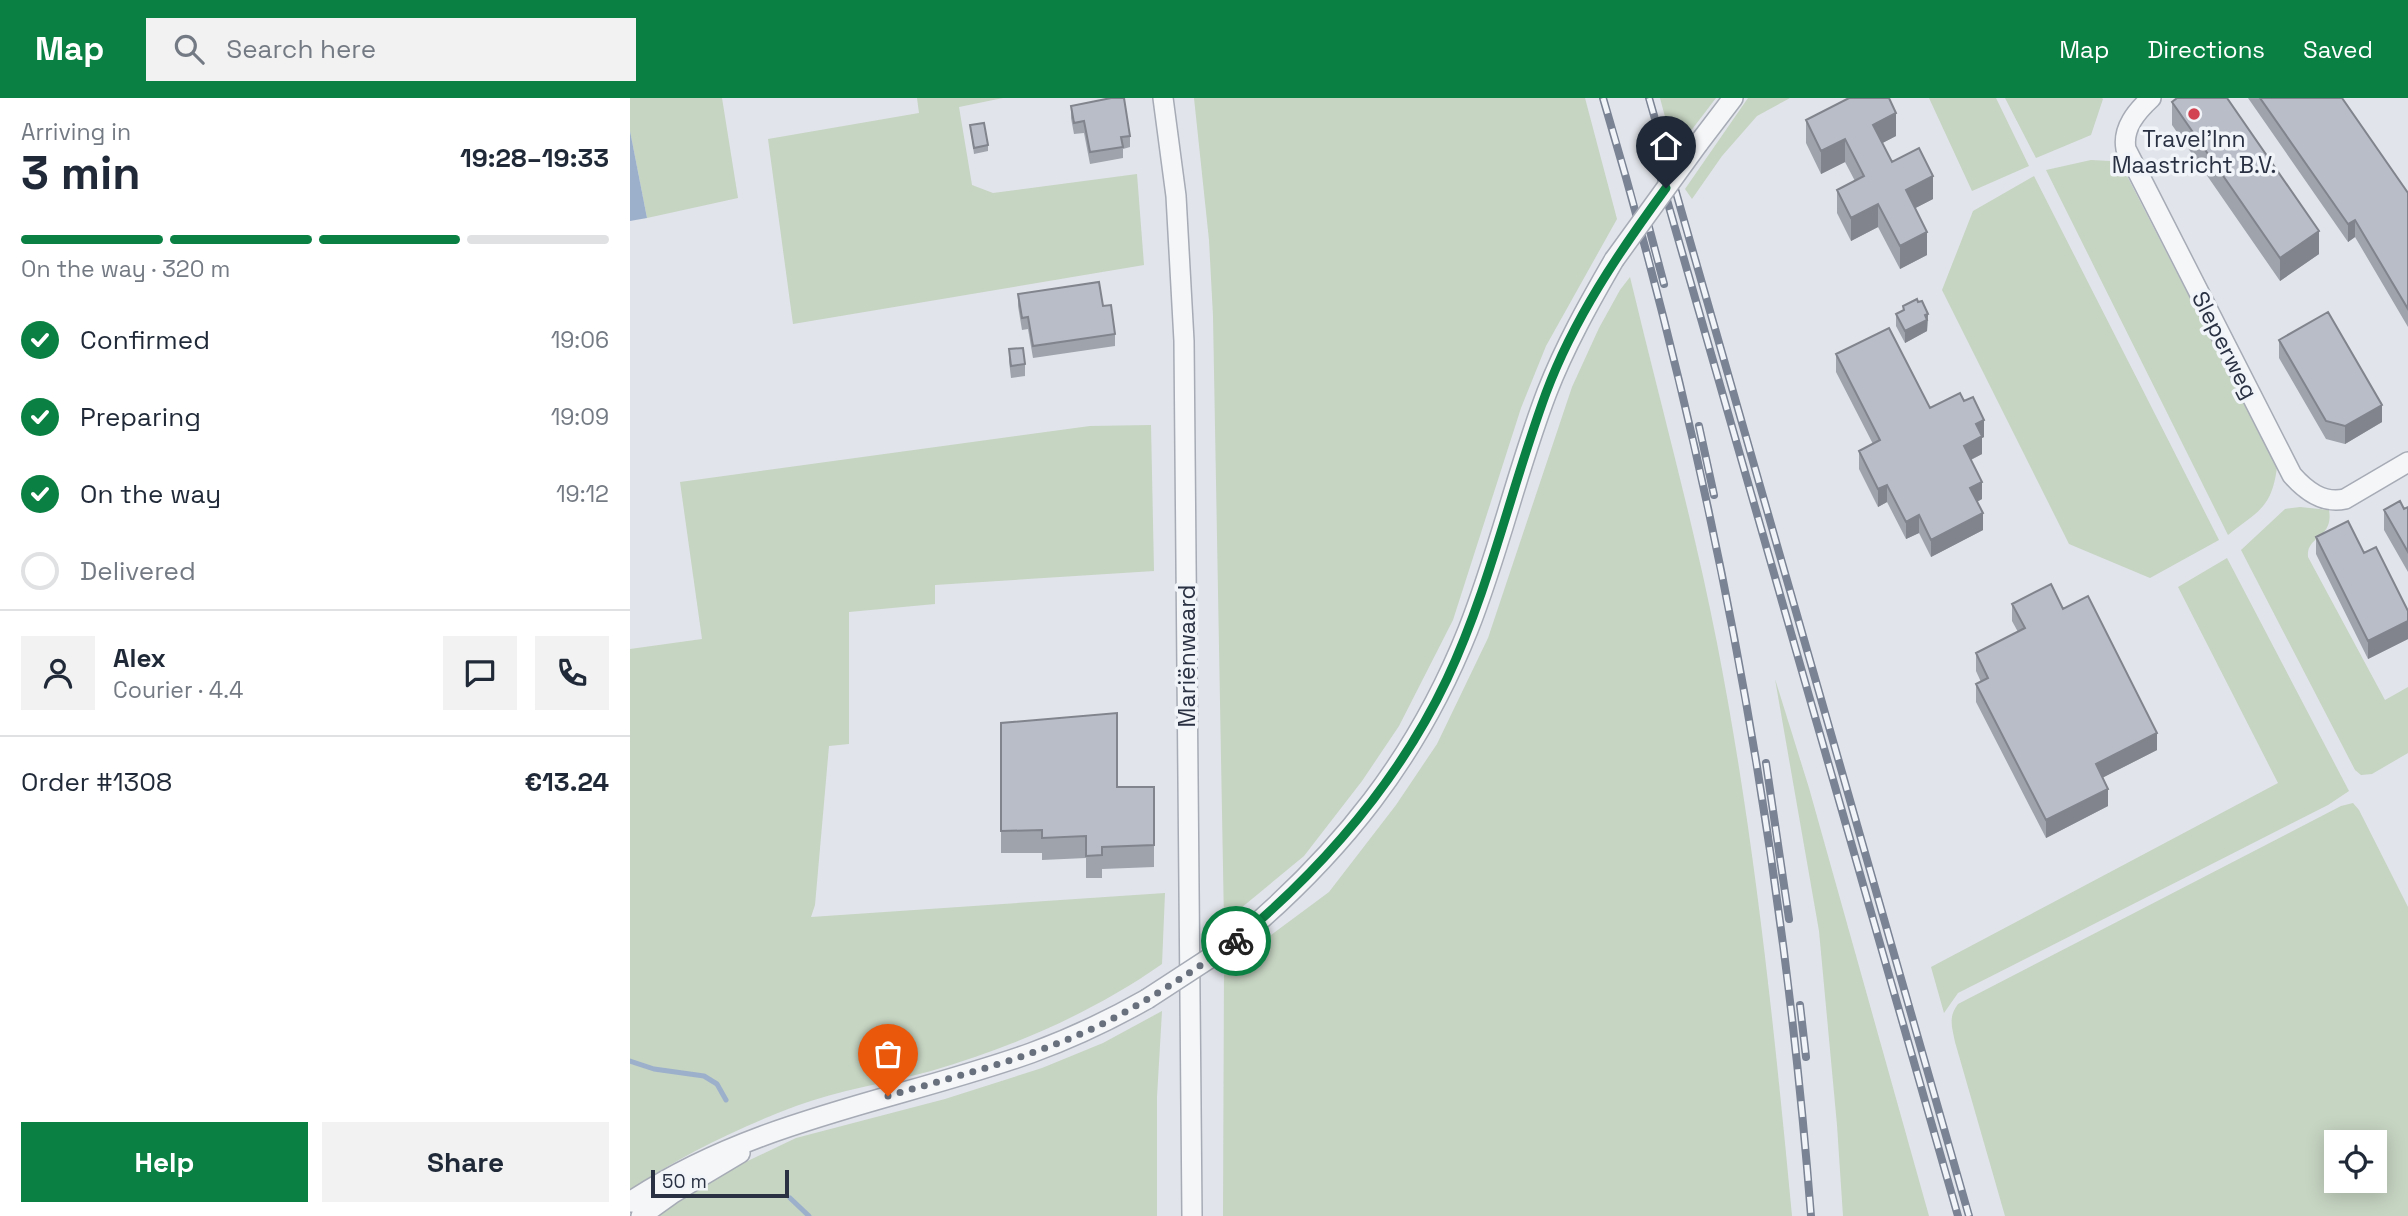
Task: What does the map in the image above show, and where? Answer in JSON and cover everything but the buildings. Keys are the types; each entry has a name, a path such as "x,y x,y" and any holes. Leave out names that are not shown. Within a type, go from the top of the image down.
{"street":[{"name":"Mariënwaard","path":"1163,98 1176,195 1184,341 1192,1216"},
{"path":"630,1202 712,1155 819,1117 1032,1052 1078,1034 1147,999 1236,941 1294,890 1349,832 1388,780 1423,725 1447,679 1473,617 1547,391 1576,328 1614,260 1733,98"},
{"name":"Sleperweg","path":"2151,98 2136,112 2128,128 2124,143 2126,149 2292,475 2311,493 2335,501 2345,499 2408,463"},
{"path":"641,1216 673,1193 774,1133"}],"green space":[{"path":"630,98 722,98 738,198 647,218 630,131"},
{"path":"917,98 1003,98 959,107 972,185 993,193 1137,174 1144,265 793,324 768,139 919,113"},
{"path":"1194,98 1585,98 1617,219 1546,346 1521,408 1453,620 1399,726 1362,781 1304,856 1224,922 1213,316 1209,240"},
{"path":"1660,98 1716,98 1690,132 1683,129 1672,143"},
{"path":"1748,98 1790,98 1757,116 1722,156 1692,199 1685,189"},
{"path":"1929,98 1996,98 2029,166 1972,191"},
{"path":"2005,98 2103,99 2091,135 2036,158"},
{"path":"2091,160 2110,161 2126,174 2277,467 2271,492 2262,507 2228,535 2046,170"},
{"path":"2034,176 2219,540 2150,578 2069,544 1942,290 1973,211"},
{"path":"1630,277 1697,551 1730,714 1762,929 1792,1216 1223,1216 1224,970 1329,892 1396,805 1437,744 1488,638 1572,387 1599,328"},
{"path":"1151,425 1154,571 935,585 935,604 849,612 849,744 829,746 815,905 811,917 1165,893 1162,964 1108,998 1022,1040 962,1062 796,1106 711,1143 630,1190 630,649 702,639 680,482 1090,426"},
{"path":"2300,507 2329,510 2328,526 2311,544 2308,557 2385,700 2408,687 2408,753 2372,774 2361,775 2355,770 2241,550 2285,509"},
{"path":"2227,558 2349,791 2328,805 1958,993 1944,1013 1931,967 2278,783 2178,587"},
{"path":"1775,679 1809,788 1929,1216 1843,1216 1819,931"},
{"path":"2353,803 2408,907 2408,1216 2005,1216 1955,1042 1952,1018 1958,1004 2341,806"},
{"path":"1162,1011 1157,1097 1157,1216 653,1216 718,1175 796,1138 945,1099 1042,1068 1103,1043"}],"water":[{"path":"630,131 647,218 630,221"}],"waterway":[{"path":"630,1061 654,1069 704,1076 717,1084 726,1100"},
{"path":"790,1198 809,1216"}],"railway":[{"path":"1603,98 1677,373 1737,651 1781,933 1811,1216"},
{"path":"1649,98 1969,1216"},
{"path":"1661,179 1958,1216"},
{"path":"1646,216 1664,284"},
{"path":"1699,426 1714,495"},
{"path":"1766,763 1789,919"},
{"path":"1800,1005 1806,1057"}],"way so far":[{"path":"888,1096 986,1068 1078,1034 1167,988 1236,941"}],"place":[{"name":"Travel'Inn Maastricht B.V.","path":"2194,114"}],"route":[{"path":"1236,941 1276,908 1349,832 1395,770 1423,725 1447,679 1478,604 1535,425 1561,360 1614,260 1666,188"}]}
